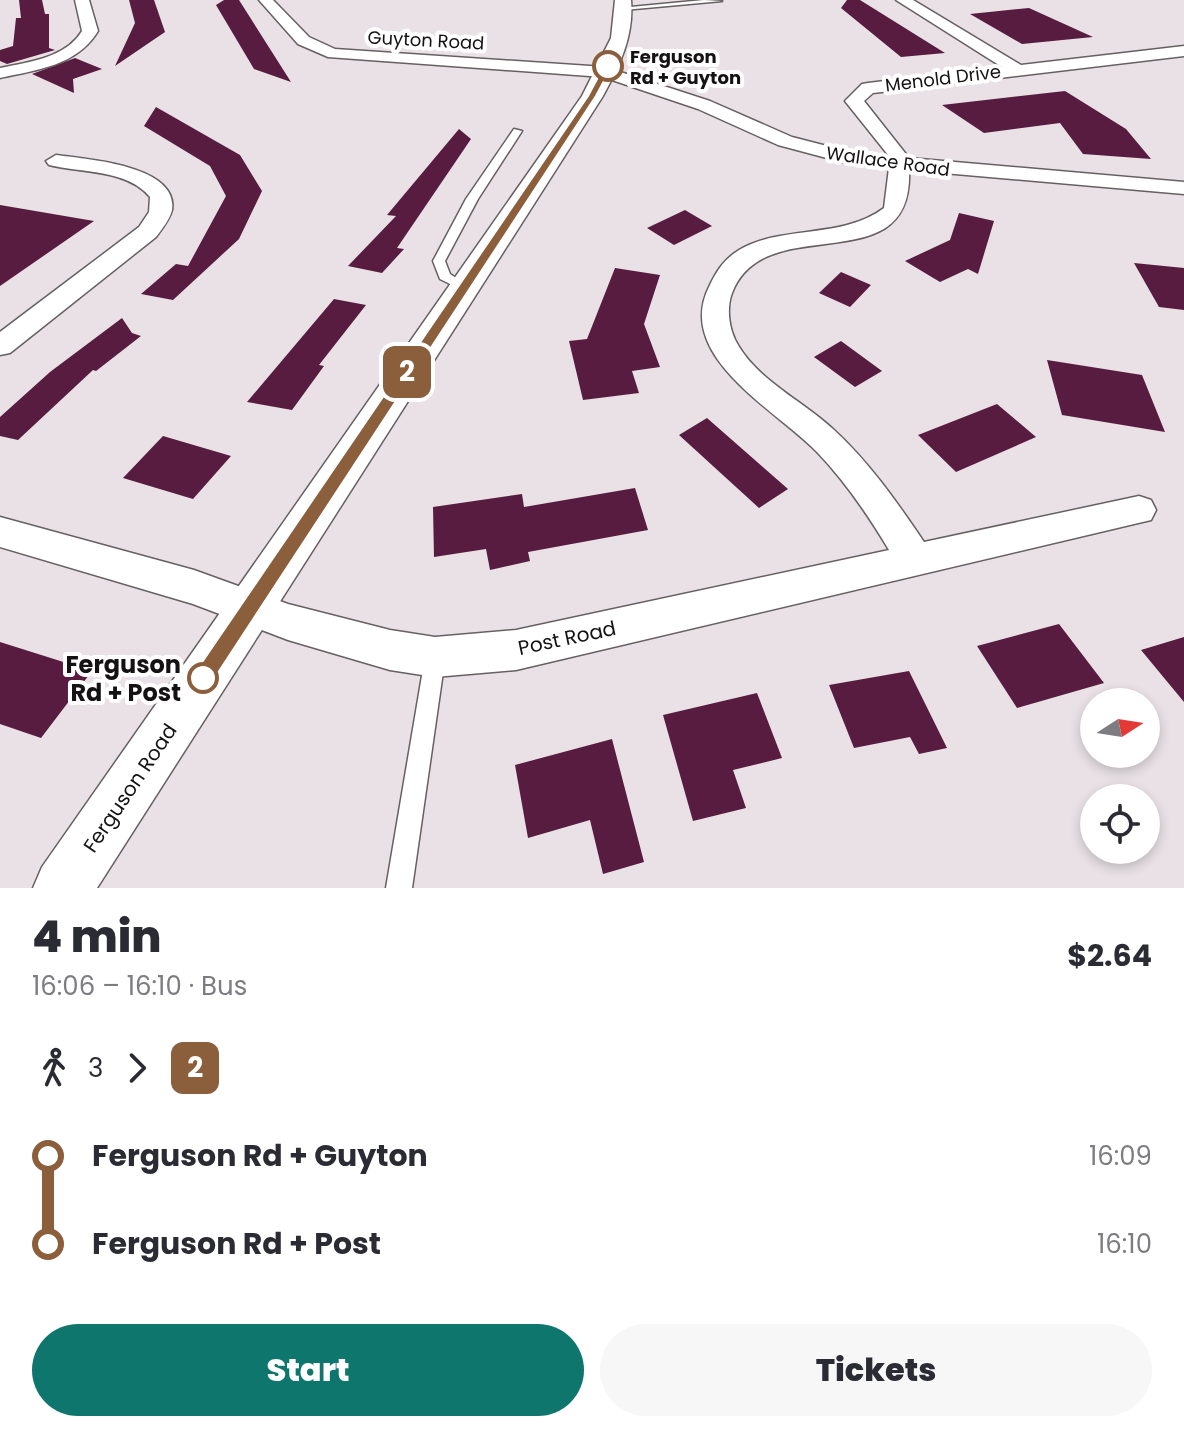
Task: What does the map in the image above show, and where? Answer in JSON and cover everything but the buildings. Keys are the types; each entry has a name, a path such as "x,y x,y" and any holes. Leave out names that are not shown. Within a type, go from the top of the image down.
{"street":[{"path":"0,73 53,59 82,44 90,31 82,0"},
{"name":"Guyton Road","path":"266,0 299,40 312,48 334,54 605,72"},
{"path":"903,0 1016,69"},
{"name":"Ferguson Road","path":"63,888 605,72 619,41 624,4"},
{"name":"Menold Drive","path":"915,559 854,468 821,435 762,390 726,349 717,329 715,313 721,284 729,271 754,253 773,245 874,225 893,212 897,204 896,148 854,101 857,95 878,85 1184,51"},
{"name":"Wallace Road","path":"605,72 704,105 816,151 898,165 1184,188"},
{"path":"0,346 148,232 160,211 159,193 149,181 124,173 56,161"},
{"name":"Post Road","path":"0,532 194,587 250,608 390,650 435,657 516,650 1139,510"}],"lane":[{"path":"624,4 719,1"},
{"path":"464,287 444,276 439,261 472,199 517,131"},
{"path":"399,888 435,657"}],"bus line":[{"name":"2","path":"203,678 592,96 608,66"}],"place":[{"name":"Ferguson Rd + Guyton","path":"608,66"},
{"name":"Ferguson Rd + Post","path":"203,678"}]}
